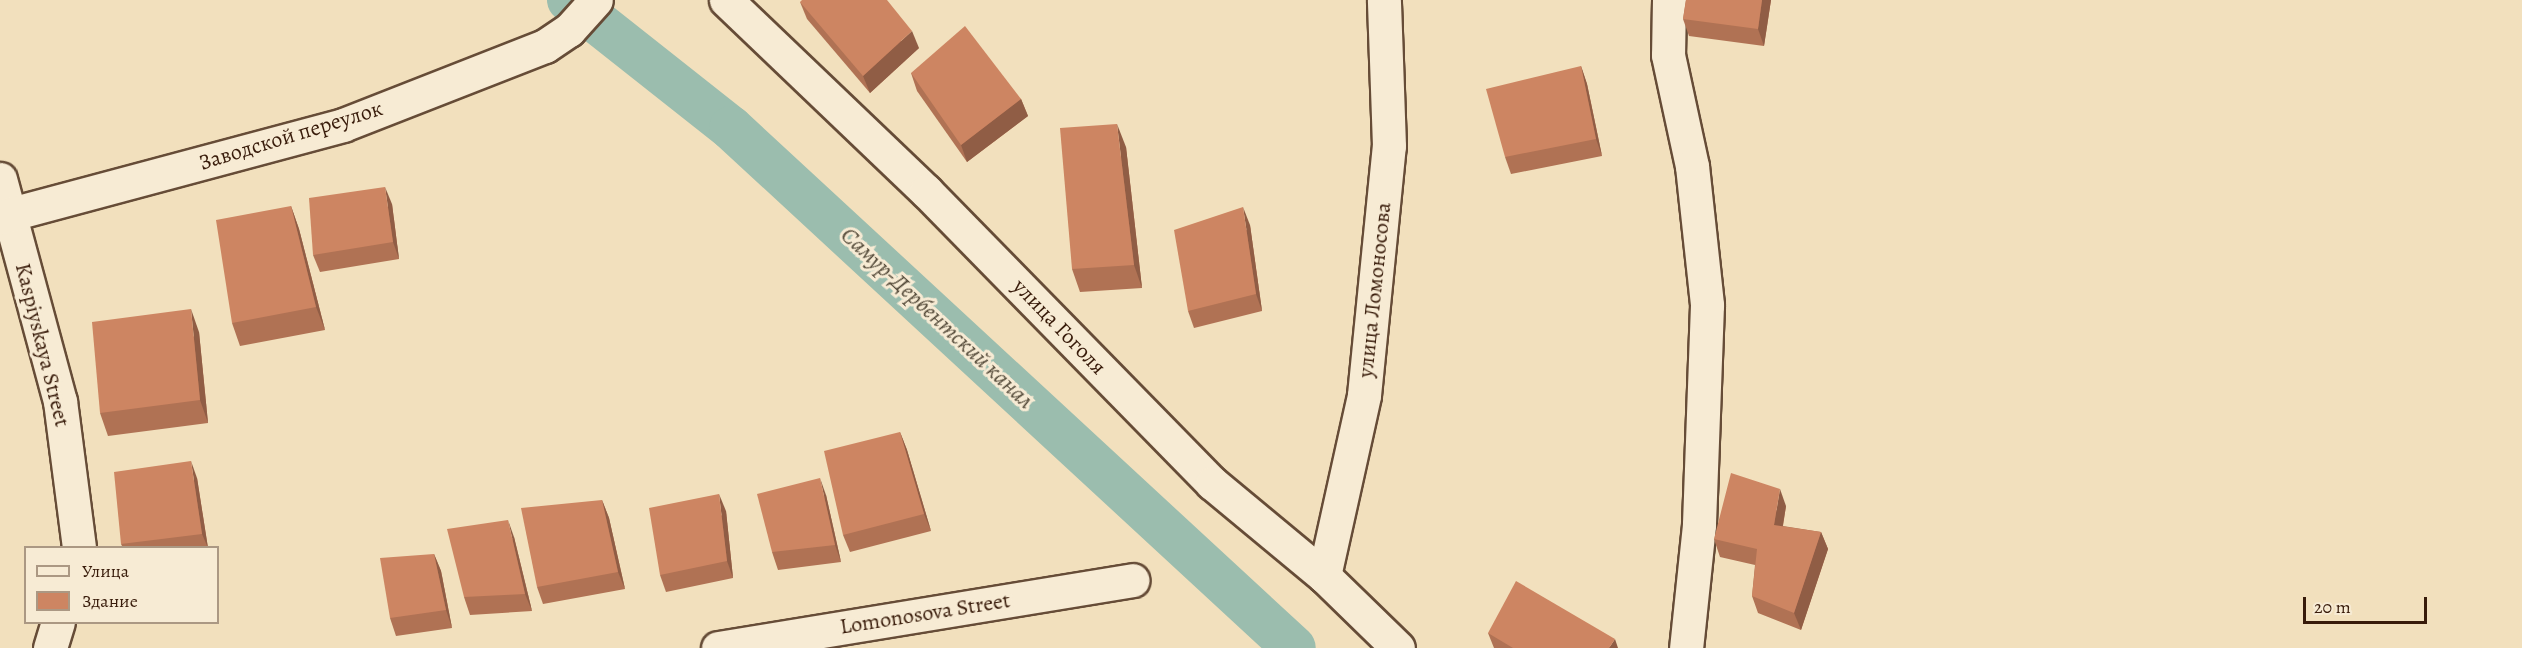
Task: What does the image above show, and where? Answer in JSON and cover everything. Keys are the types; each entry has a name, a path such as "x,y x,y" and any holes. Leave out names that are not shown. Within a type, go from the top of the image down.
{"street":[{"name":"Заводской переулок","path":"4,215 343,125 545,46 569,30 596,0"},
{"name":"улица Гоголя","path":"726,0 926,191 1212,483 1324,576 1398,648"},
{"name":"улица Ломоносова","path":"1324,576 1364,395 1389,146 1384,0"},
{"path":"1669,0 1668,55 1692,166 1707,305 1699,525 1686,648"},
{"name":"Kaspiyskaya Street","path":"0,179 4,215 60,400 79,546"},
{"name":"Lomonosova Street","path":"718,648 1132,580"},
{"path":"50,648 57,624"}],"building":[{"path":"802,0 887,0 912,31 863,76 800,2"},
{"path":"1686,0 1762,0 1758,29 1683,19"},
{"path":"965,26 1021,99 961,145 911,73"},
{"path":"1581,66 1596,139 1505,157 1486,89"},
{"path":"1117,124 1134,265 1072,269 1060,128"},
{"path":"385,187 393,242 313,255 309,198"},
{"path":"291,206 316,307 232,323 216,220"},
{"path":"1243,207 1256,294 1188,311 1174,230"},
{"path":"191,309 200,400 100,413 92,322"},
{"path":"900,432 924,514 843,535 824,451"},
{"path":"191,461 202,534 121,544 114,472"},
{"path":"1731,473 1780,489 1774,525 1821,532 1794,613 1752,596 1757,549 1714,539"},
{"path":"820,478 835,545 772,552 757,494"},
{"path":"719,494 727,561 660,575 649,508"},
{"path":"602,500 618,572 537,587 521,508"},
{"path":"508,520 525,594 464,597 447,529"},
{"path":"434,554 446,610 390,618 380,558"},
{"path":"1516,581 1615,639 1609,648 1513,648 1488,633"}],"waterway":[{"name":"Самур-Дербентский канал","path":"569,0 731,128 1294,648"}]}
